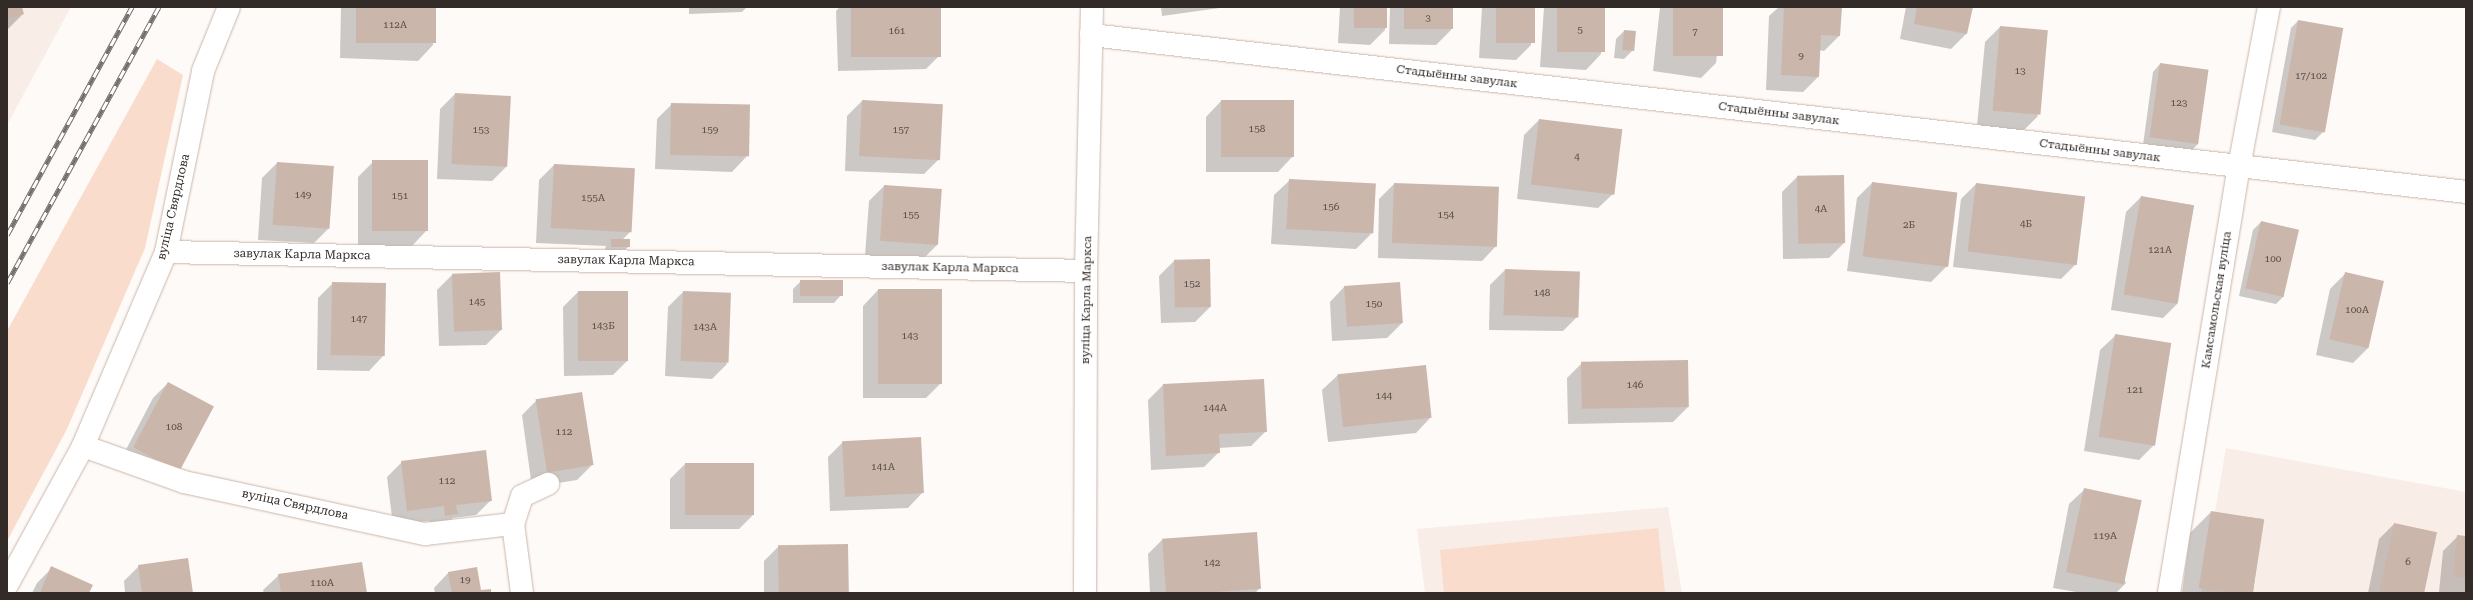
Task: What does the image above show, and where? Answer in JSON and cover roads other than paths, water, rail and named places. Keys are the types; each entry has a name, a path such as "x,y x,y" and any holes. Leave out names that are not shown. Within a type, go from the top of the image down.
{"street":[{"name":"вуліца Свярдлова","path":"7,585 83,446 166,252 203,71 229,7"},
{"name":"вуліца Карла Маркса","path":"1085,593 1086,271 1092,7"},
{"name":"Камсамольская вуліца","path":"2169,593 2238,167 2269,7"},
{"name":"Стадыённы завулак","path":"1091,34 2466,192"},
{"name":"завулак Карла Маркса","path":"166,252 1086,271"},
{"name":"вуліца Свярдлова","path":"83,446 184,482 425,534 513,524"},
{"path":"522,593 513,524 522,496 548,484"}],"railway":[{"path":"7,235 132,7"},
{"path":"7,283 159,7"}]}
